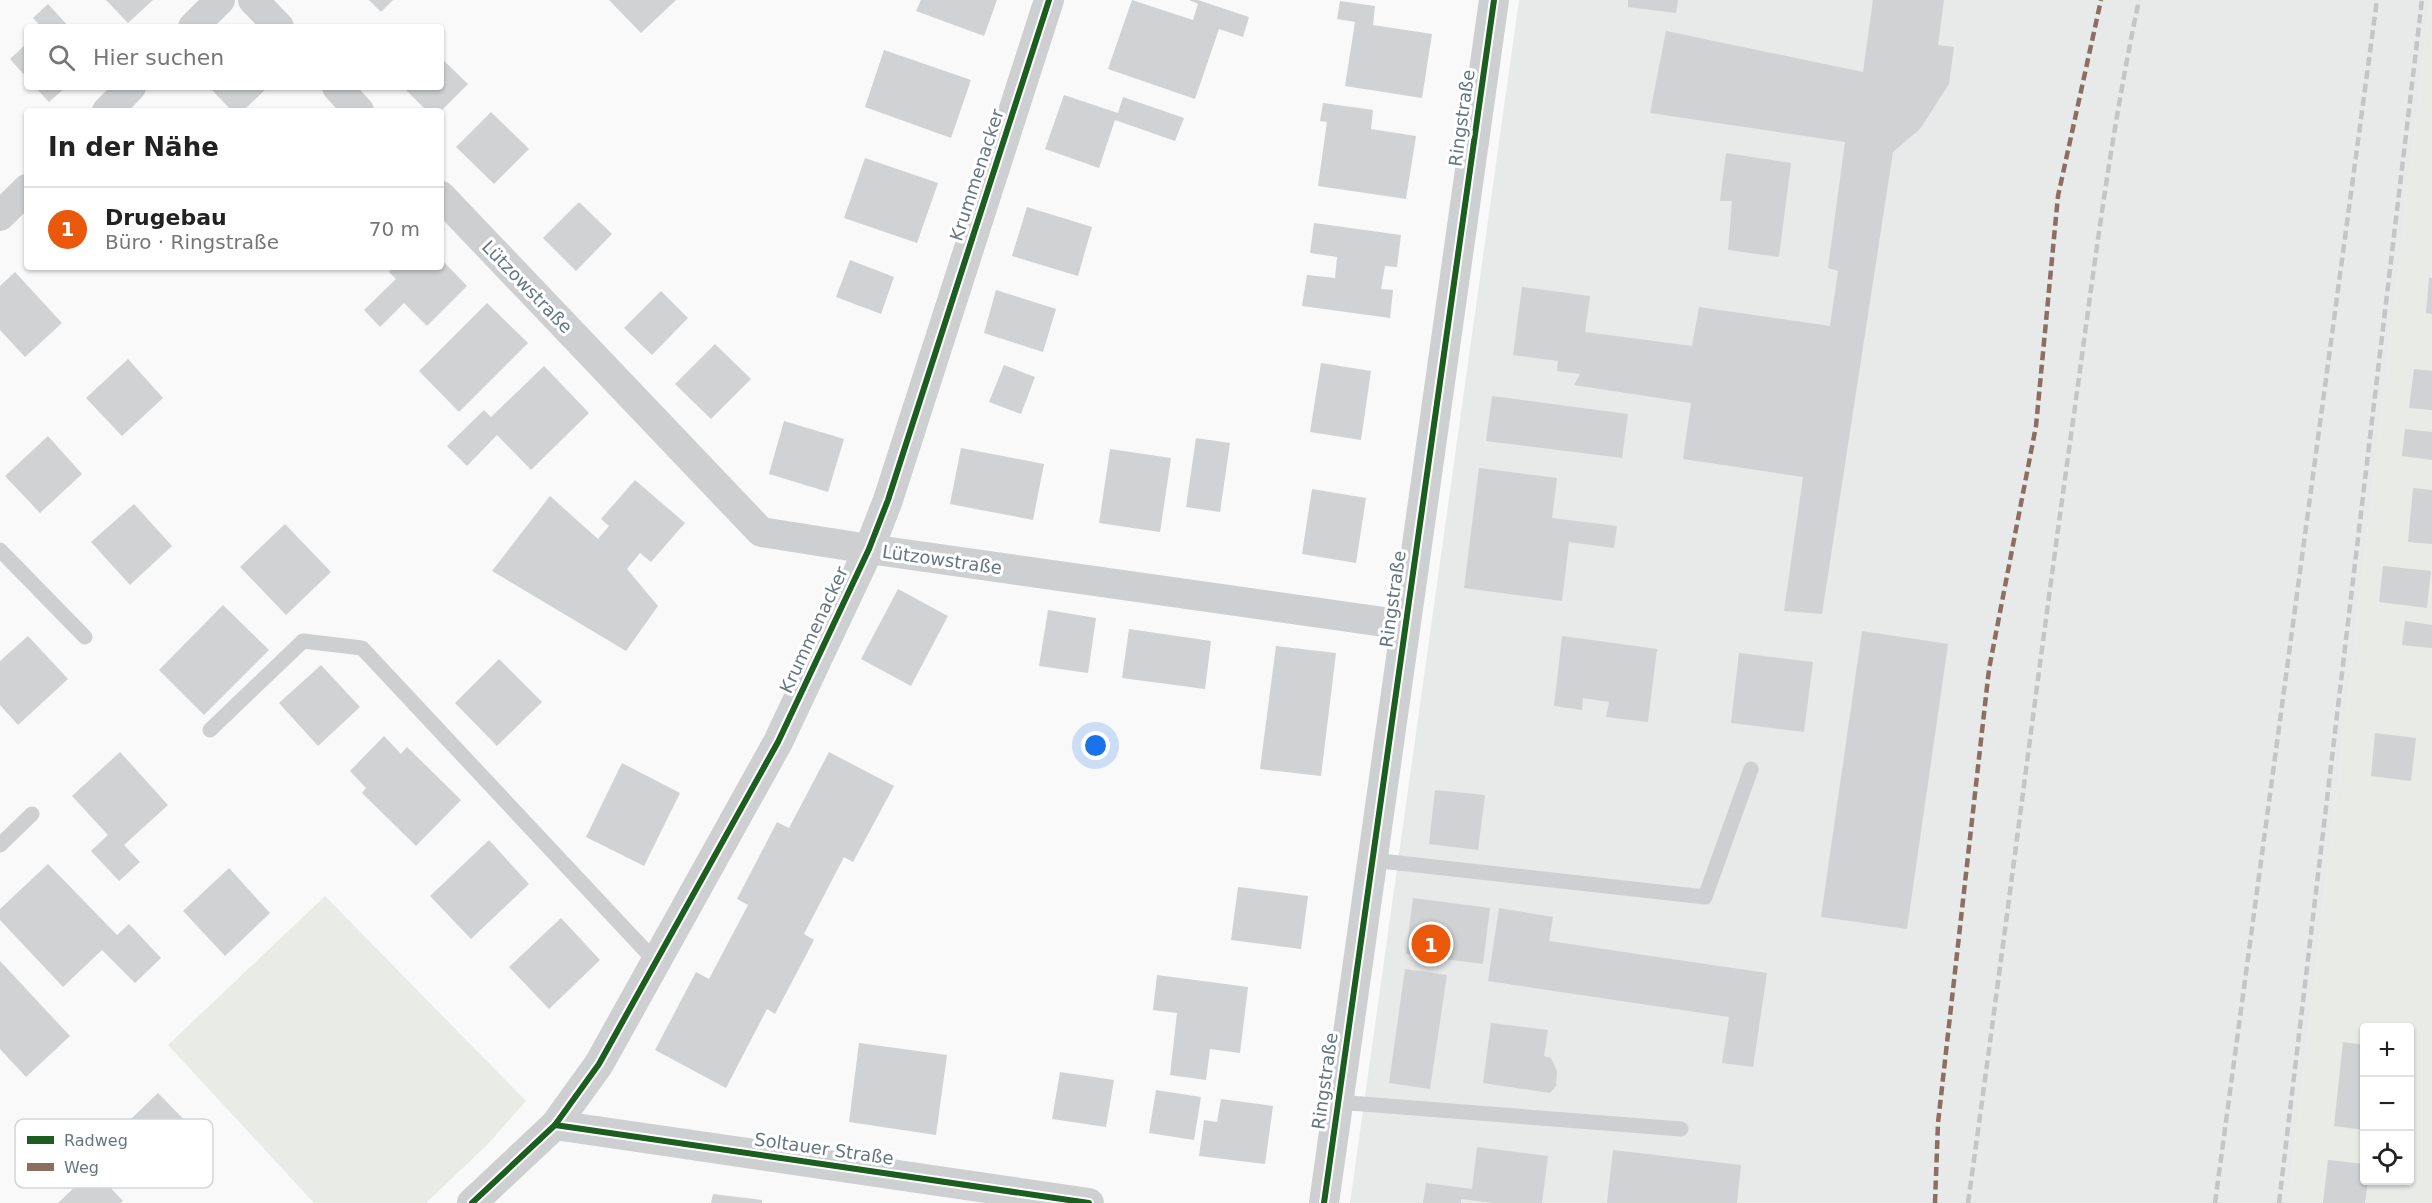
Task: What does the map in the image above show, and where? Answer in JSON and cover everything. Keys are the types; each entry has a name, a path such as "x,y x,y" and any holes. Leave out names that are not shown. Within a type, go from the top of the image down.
{"street":[{"path":"196,24 220,0"},
{"path":"254,0 276,24"},
{"name":"Krummenacker","path":"472,1203 555,1125 599,1064 778,742 869,549 892,488 1049,0"},
{"name":"Ringstraße","path":"1324,1203 1494,0"},
{"path":"110,108 128,90"},
{"path":"340,90 356,108"},
{"path":"0,216 24,192"},
{"name":"Lützowstraße","path":"444,199 761,532 1405,625"},
{"name":"Soltauer Straße","path":"555,1125 1089,1203"}],"lane":[{"path":"0,550 85,637"},
{"path":"210,730 303,641 362,648 656,962"},
{"path":"1372,860 1705,897 1751,769"},
{"path":"0,845 32,814"},
{"path":"1337,1102 1681,1129"}],"shaded area":[{"path":"1519,0 2430,0 2288,1203 1350,1203"},
{"path":"2430,0 2432,0 2432,1203 2288,1203"},
{"path":"325,896 526,1101 487,1145 426,1203 314,1203 168,1045"}],"building":[{"path":"106,0 153,0 128,23"},
{"path":"369,0 393,0 381,12"},
{"path":"609,0 676,0 641,33"},
{"path":"921,0 997,0 984,36 916,11"},
{"path":"1132,0 1193,20 1198,4 1189,0 1198,0 1249,17 1243,37 1219,29 1195,99 1108,69"},
{"path":"1628,0 1678,0 1676,13 1628,7"},
{"path":"1873,0 1944,0 1938,45 1954,47 1949,84 1920,129 1893,152 1822,614 1784,611 1803,477 1683,459 1691,403 1574,385 1580,374 1557,371 1558,361 1513,355 1522,287 1590,296 1585,332 1692,346 1699,307 1830,326 1838,271 1828,268 1845,142 1650,113 1666,31 1863,72"},
{"path":"1340,1 1375,6 1373,25 1432,34 1422,98 1345,86 1355,22 1337,19"},
{"path":"48,4 66,24 38,24 33,18"},
{"path":"24,46 24,75 10,59"},
{"path":"884,50 971,80 951,138 865,107"},
{"path":"444,61 468,84 444,108 424,108 406,90 444,90"},
{"path":"38,90 63,90 49,102"},
{"path":"212,90 265,90 246,108 229,108"},
{"path":"1064,95 1118,113 1123,97 1184,118 1175,141 1115,120 1099,168 1045,149"},
{"path":"1323,103 1373,110 1371,129 1416,136 1406,199 1318,186 1327,122 1320,121"},
{"path":"491,112 529,149 494,184 456,147"},
{"path":"1726,153 1791,163 1779,257 1728,250 1732,201 1720,201"},
{"path":"865,158 938,183 917,243 844,218"},
{"path":"579,202 612,234 576,271 543,238"},
{"path":"1027,207 1092,227 1078,276 1012,256"},
{"path":"1314,223 1401,235 1397,267 1385,266 1381,289 1393,290 1390,318 1302,306 1307,275 1335,278 1337,257 1310,253"},
{"path":"850,260 894,277 881,314 836,297"},
{"path":"444,262 467,286 427,326 404,303 380,327 364,310 396,279 389,272 391,270 444,270"},
{"path":"15,272 62,323 25,357 0,330 0,286"},
{"path":"2429,278 2432,278 2432,314 2426,313"},
{"path":"996,290 1056,309 1043,352 984,333"},
{"path":"661,291 688,318 652,355 624,328"},
{"path":"487,303 528,343 459,412 419,371"},
{"path":"715,344 751,379 711,419 675,384"},
{"path":"128,359 163,398 122,436 86,398"},
{"path":"1321,363 1371,371 1361,440 1310,432"},
{"path":"1004,365 1035,377 1021,414 989,402"},
{"path":"544,366 589,413 531,470 497,435 467,466 447,446 484,410 491,417"},
{"path":"2414,369 2432,371 2432,410 2409,408"},
{"path":"1492,396 1628,414 1622,458 1486,441"},
{"path":"784,421 844,439 828,492 769,474"},
{"path":"2405,429 2432,432 2432,460 2402,456"},
{"path":"48,436 82,474 40,513 5,476"},
{"path":"1196,438 1230,443 1220,512 1186,507"},
{"path":"961,448 1044,464 1033,520 950,504"},
{"path":"1110,449 1171,458 1160,532 1099,523"},
{"path":"1479,468 1557,478 1552,518 1617,526 1614,548 1569,542 1562,601 1464,588"},
{"path":"635,480 685,523 651,562 640,553 627,569 658,606 626,651 492,571 550,496 598,539 609,526 601,519"},
{"path":"2413,488 2432,490 2432,544 2408,542"},
{"path":"1312,489 1366,498 1356,563 1302,554"},
{"path":"134,504 172,546 130,585 91,542"},
{"path":"285,524 331,572 286,615 240,567"},
{"path":"2383,566 2431,571 2427,608 2379,602"},
{"path":"898,589 948,616 911,686 861,659"},
{"path":"223,605 269,650 204,715 159,670"},
{"path":"1048,610 1096,618 1088,673 1039,666"},
{"path":"2405,621 2432,625 2432,648 2402,645"},
{"path":"1129,629 1211,641 1205,689 1122,678"},
{"path":"1862,631 1948,644 1907,929 1821,917"},
{"path":"28,636 68,679 18,725 0,705 0,661"},
{"path":"1562,636 1657,649 1648,722 1606,717 1609,702 1583,698 1582,710 1554,706"},
{"path":"1276,646 1336,653 1321,776 1260,769"},
{"path":"1739,653 1813,662 1804,732 1731,723"},
{"path":"499,659 542,702 497,746 455,703"},
{"path":"321,665 360,707 318,746 279,703"},
{"path":"2375,733 2416,738 2411,781 2371,776"},
{"path":"384,736 401,754 407,747 461,800 416,846 362,793 366,788 350,771"},
{"path":"120,752 168,805 124,845 140,862 119,881 91,851 108,835 72,796"},
{"path":"829,752 894,786 853,862 844,857 804,934 814,940 775,1014 767,1009 726,1088 655,1050 696,972 709,979 748,905 737,899 777,822 789,828"},
{"path":"622,763 680,793 644,866 586,837"},
{"path":"1435,790 1485,795 1478,850 1429,844"},
{"path":"489,840 529,884 471,939 430,896"},
{"path":"48,864 117,935 129,924 161,958 135,983 102,950 63,987 0,920 0,909"},
{"path":"229,868 270,913 225,956 183,911"},
{"path":"1238,887 1308,896 1301,949 1231,940"},
{"path":"1413,898 1490,908 1483,964 1406,954"},
{"path":"1499,908 1553,917 1549,941 1767,973 1753,1067 1722,1063 1729,1017 1488,981"},
{"path":"561,918 600,960 549,1009 509,967"},
{"path":"0,961 70,1036 26,1077 0,1049"},
{"path":"1405,969 1447,975 1430,1089 1389,1083"},
{"path":"1157,975 1248,987 1240,1053 1210,1049 1206,1080 1170,1075 1177,1013 1153,1010"},
{"path":"1491,1023 1548,1030 1544,1056 1551,1058 1557,1071 1556,1086 1550,1093 1483,1083"},
{"path":"2343,1042 2360,1044 2360,1129 2334,1126"},
{"path":"859,1043 947,1055 936,1135 849,1122"},
{"path":"1060,1072 1114,1080 1106,1127 1052,1119"},
{"path":"1156,1090 1201,1097 1194,1140 1149,1133"},
{"path":"158,1093 183,1119 131,1119"},
{"path":"1221,1099 1273,1106 1265,1164 1199,1156 1204,1120 1217,1122"},
{"path":"1477,1147 1548,1156 1542,1203 1494,1203 1461,1199 1461,1203 1423,1203 1426,1183 1472,1189"},
{"path":"1613,1150 1741,1165 1737,1203 1607,1203"},
{"path":"2328,1160 2360,1164 2360,1185 2367,1185 2365,1203 2323,1203"},
{"path":"74,1188 111,1188 123,1201 120,1203 58,1203"},
{"path":"713,1194 762,1200 762,1203 711,1203"}],"railway":[{"path":"1968,1203 2094,267 2119,106 2139,0"},
{"path":"2215,1203 2377,0"},
{"path":"2279,1203 2422,0"}],"marked path":[{"path":"1935,1203 1938,1123 1989,669 2036,426 2058,196 2101,0"}],"cycle path":[{"path":"472,1203 555,1125 599,1064 778,742 869,549 888,500 1049,0"},
{"path":"1324,1203 1494,0"},
{"path":"555,1125 1089,1203"}],"place":[{"name":"Drugebau","path":"1431,944"}]}
